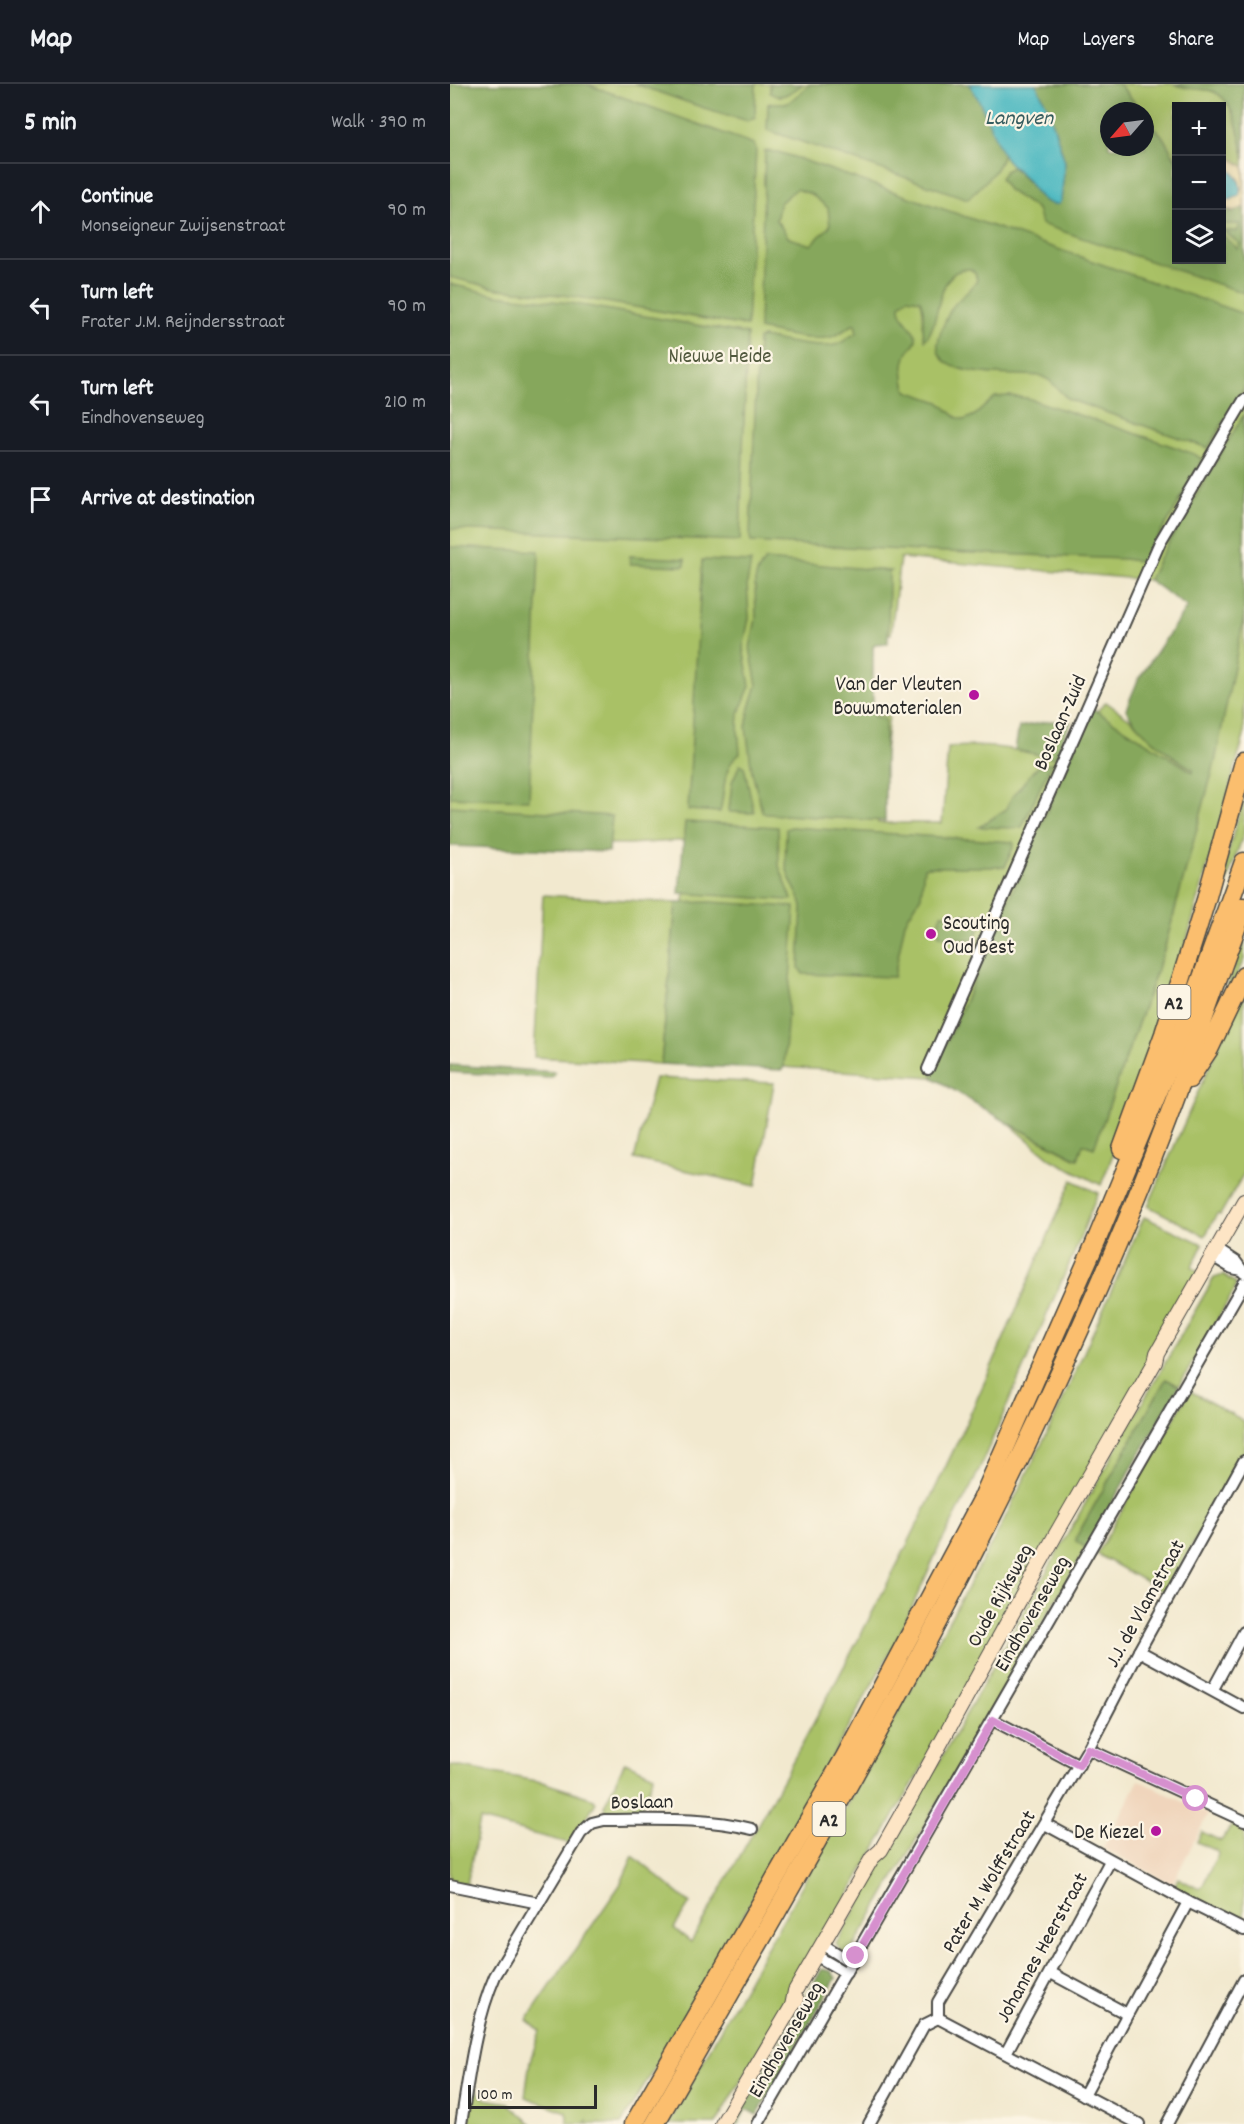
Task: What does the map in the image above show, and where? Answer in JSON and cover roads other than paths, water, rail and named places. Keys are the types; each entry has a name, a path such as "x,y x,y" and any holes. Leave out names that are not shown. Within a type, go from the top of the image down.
{"highway":[{"name":"A2","path":"1097,1239 1112,1175 1164,1034 1206,900 1244,762"},
{"name":"A2","path":"634,2124 844,1757 982,1500 1097,1239 1179,1041 1244,862"},
{"name":"A2","path":"655,2124 860,1766 995,1509 1053,1390 1102,1280 1174,1101 1244,907"},
{"name":"A2","path":"1174,1101 1209,1049 1244,976"}],"main road":[{"name":"Oude Rijksweg","path":"1217,1255 1244,1201"},
{"name":"Oude Rijksweg","path":"722,2124 792,2006 795,1990 879,1862 881,1850 1155,1362 1157,1353 1244,1215"}],"street":[{"name":"Boslaan-Zuid","path":"928,1069 1160,542 1244,400"},
{"path":"1217,1255 1232,1268 1242,1271"},
{"name":"Eindhovenseweg","path":"758,2124 1244,1283"},
{"name":"J.J. de Vlamstraat","path":"1079,1765 1139,1651 1243,1467"},
{"path":"1213,1689 1244,1632"},
{"path":"1139,1651 1213,1689 1244,1708"},
{"path":"993,1720 1079,1765"},
{"path":"1088,1749 1244,1821"},
{"name":"Pater M. Wolffstraat","path":"938,2018 938,2002 1079,1765"},
{"name":"Boslaan","path":"461,2124 482,2011 488,1992 495,1976 581,1833 592,1823 604,1820 682,1820 726,1823 752,1829"},
{"path":"1045,1824 1110,1861 1244,1930"},
{"name":"Johannes Heerstraat","path":"1006,2053 1110,1861"},
{"path":"450,1885 539,1903"},
{"path":"1084,2096 1188,1902"},
{"path":"822,1952 852,1963"},
{"name":"Eindhovenseweg","path":"822,1952 846,1973"},
{"path":"1051,1972 1127,2014"},
{"path":"1167,2124 1244,1980"},
{"path":"869,2124 924,2025 938,2018 1138,2124"}],"water":[{"name":"Langven","path":"969,84 1035,84 1037,86 1048,108 1065,162 1059,204 1049,203 1040,197 1006,160"},
{"path":"1226,166 1234,173 1240,186 1239,196 1230,200 1226,199"}],"place":[{"name":"Van der Vleuten Bouwmaterialen","path":"974,695"},
{"name":"Scouting Oud Best","path":"931,934"},
{"name":"De Kiezel","path":"1156,1831"}],"park label":[{"name":"Nieuwe Heide","path":"720,355"}]}
